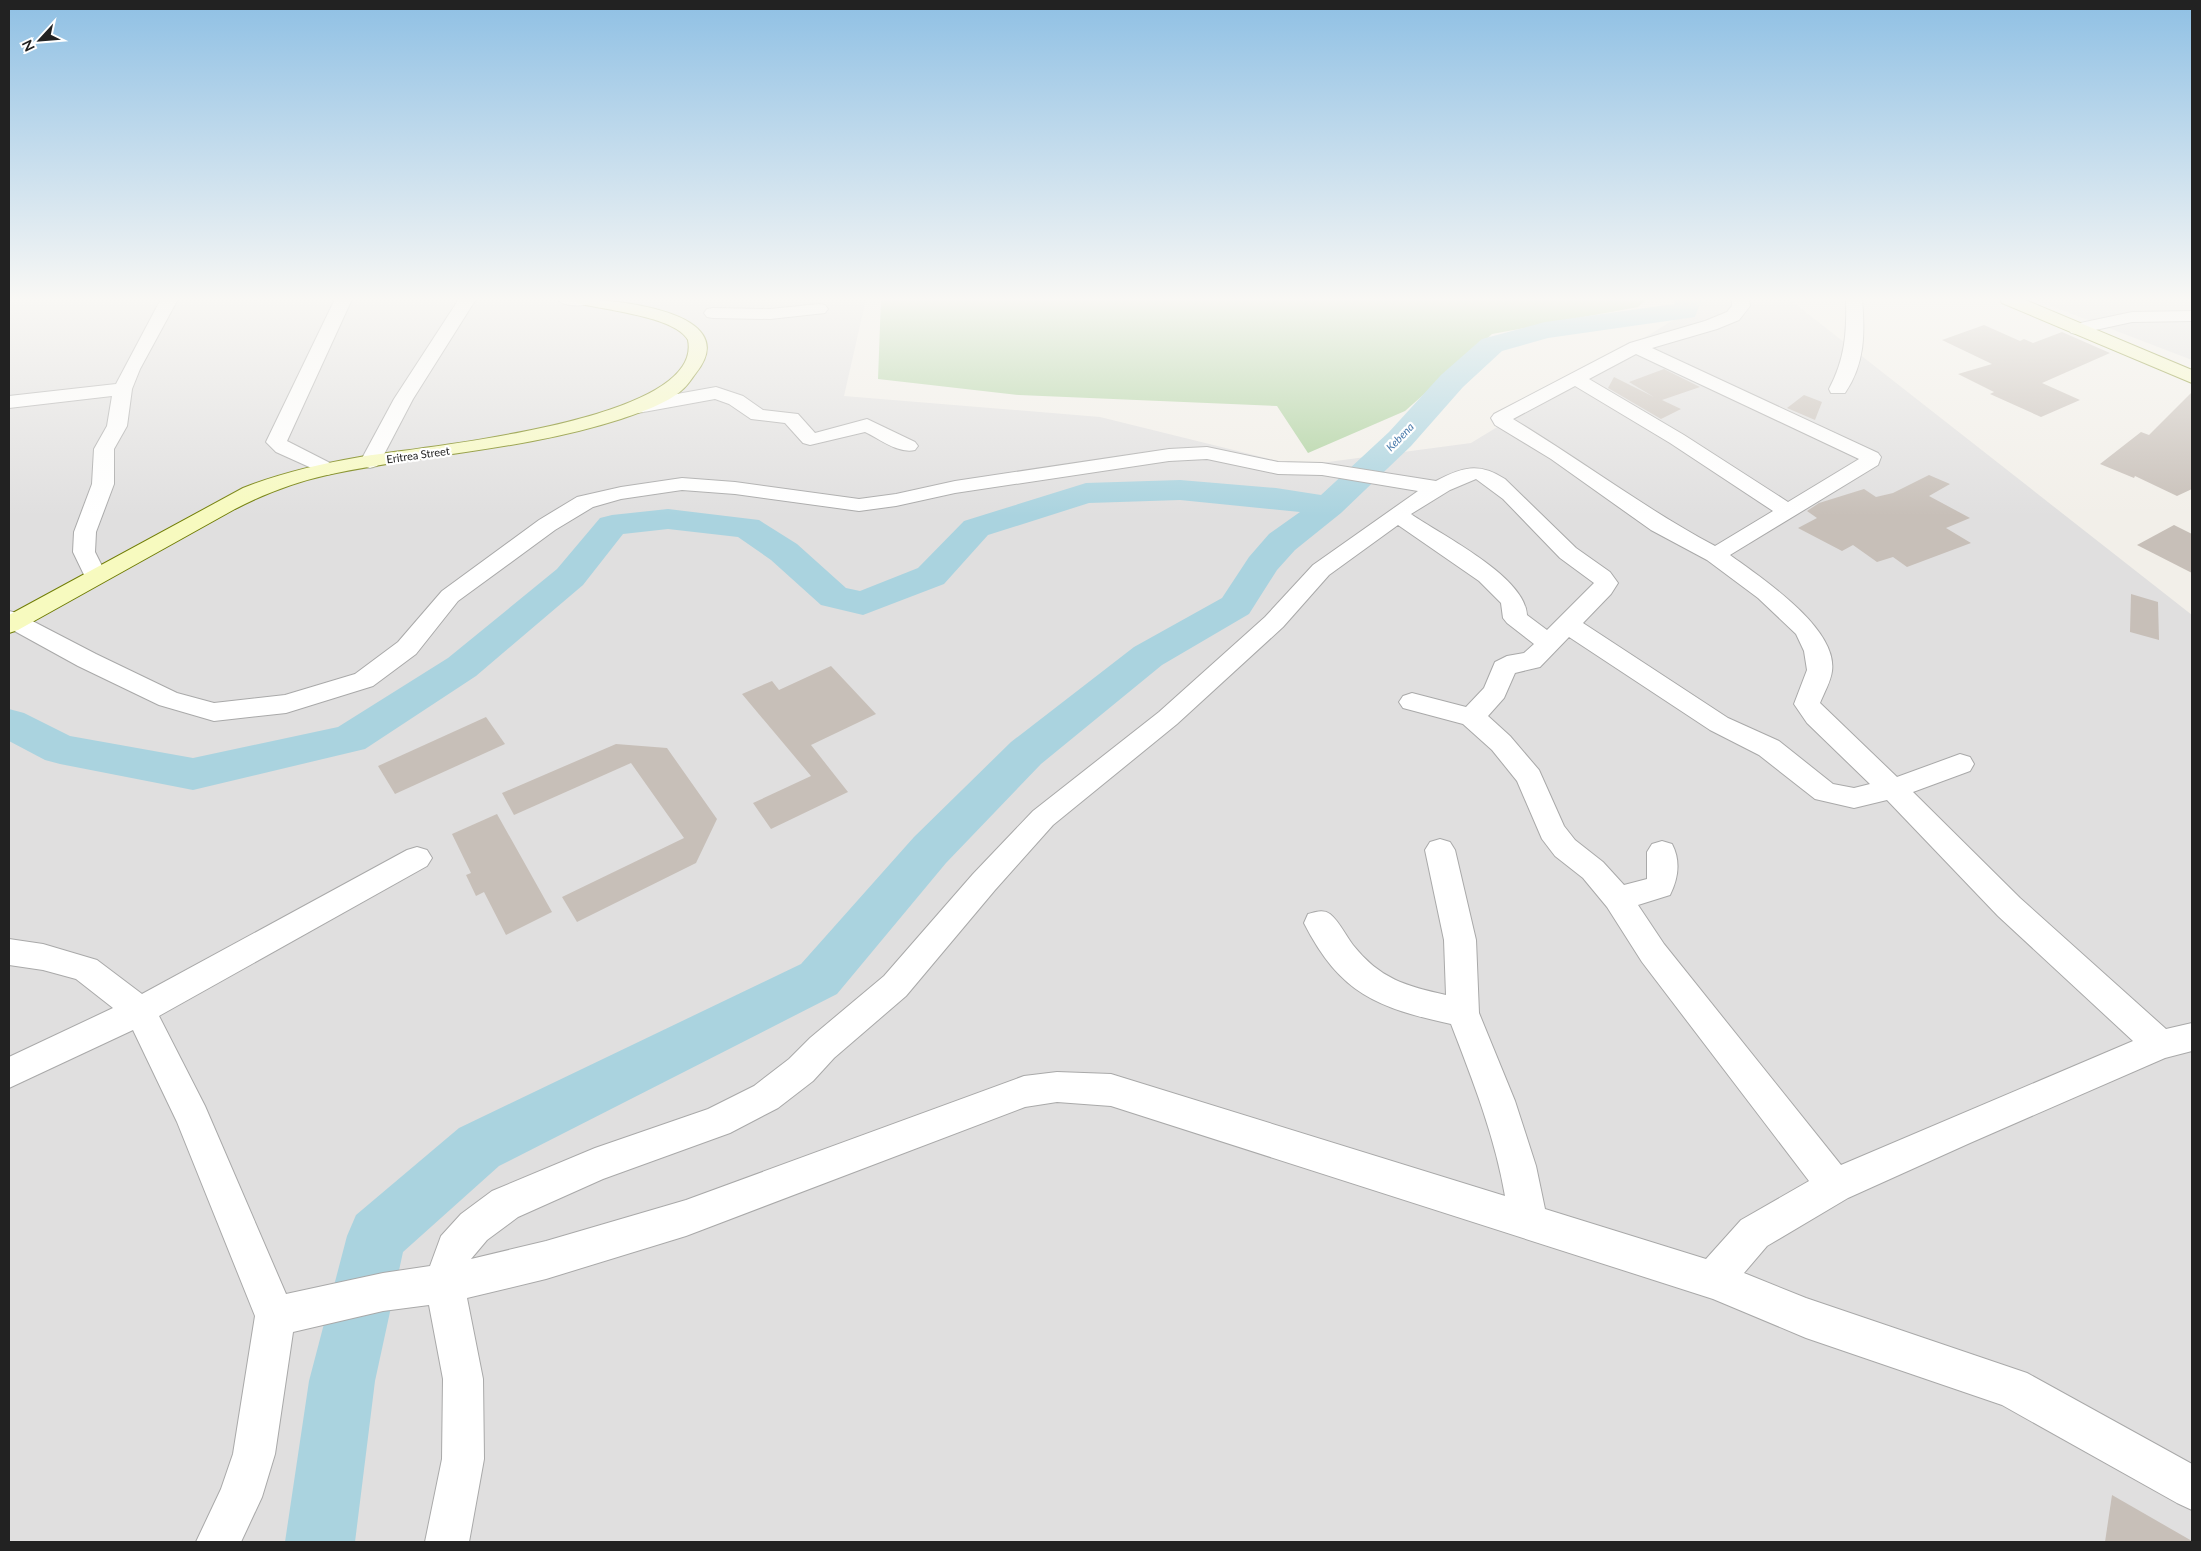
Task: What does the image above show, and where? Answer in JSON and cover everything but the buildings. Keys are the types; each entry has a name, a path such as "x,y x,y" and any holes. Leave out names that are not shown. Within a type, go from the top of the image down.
{"main road":[{"name":"Eritrea Street","path":"11,621 243,496 328,469 554,432 602,420 638,407 683,381 690,371"},
{"path":"2179,371 2192,377"}],"street":[{"path":"95,576 84,552 85,532 103,484 104,449 117,426 123,389 132,371"},
{"path":"310,371 276,442 283,448 328,469"},
{"path":"370,462 388,424 419,371"},
{"path":"1593,371 1501,418 1502,421 1558,455 1659,525 1715,555 1766,593 1806,630 1816,651 1820,670 1807,704 1816,717 1893,789 2009,907 2176,1041 1957,1131 1836,1186 1754,1233 1713,1280"},
{"path":"1688,371 1871,457 1870,461 1715,555"},
{"path":"1838,389 1849,371"},
{"path":"1578,380 1677,439 1787,511"},
{"path":"9,402 123,389"},
{"path":"638,407 706,393 716,393 736,400 758,415 791,418 810,439 817,439 867,425 908,446"},
{"path":"11,621 87,660 168,698 214,712 278,705 364,680 407,648 450,596 539,530 585,502 621,493 682,484 734,488 859,505 1052,472 1169,455 1208,453 1278,468 1322,469 1441,488"},
{"path":"447,1542 463,1459 463,1379 445,1284 454,1249 474,1227 506,1204 595,1164 718,1122 766,1097 802,1070 822,1048 894,986 984,882 1043,818 1168,718 1274,622 1321,570 1398,515 1402,510 1470,474 1479,473 1489,478 1532,513 1567,552 1602,577 1606,582 1603,589 1547,642 1531,660 1516,662 1504,668 1495,692 1472,717"},
{"path":"1398,515 1436,539 1494,582 1512,600 1515,618 1547,642"},
{"path":"1567,624 1719,724 1769,748 1825,792 1854,798 1893,789 1960,764"},
{"path":"1412,702 1472,717 1501,743 1529,777 1552,831 1565,848 1593,870 1618,899 1653,953 1836,1186"},
{"path":"1440,850 1460,940 1463,1013 1498,1101 1515,1157 1529,1223"},
{"path":"1618,899 1659,887 1664,877 1662,852"},
{"path":"9,1073 140,1011 417,858"},
{"path":"1319,923 1350,965 1377,988 1412,1001 1463,1013"},
{"path":"9,952 43,957 86,969 140,1011 287,1314 254,1454 240,1497 218,1542"},
{"path":"287,1314 383,1292 445,1284 546,1260 686,1218 1024,1092 1057,1087 1111,1090 1713,1280 1806,1318 2012,1388 2192,1488"}],"shaded area":[{"path":"9,371 850,371 844,396 1100,417 1298,466 1471,443 1589,371 1881,371 2192,615 2192,1542 9,1542"}],"green space":[{"path":"878,371 1450,371 1405,411 1308,453 1277,406 1019,395 878,379"}],"waterway":[{"name":"Kebena","path":"1329,506 1400,439 1463,371"},
{"path":"9,723 60,749 193,774 350,739 462,667 570,577 612,525 668,519 747,527 784,552 834,597 863,603 931,576 976,528 1086,493 1180,490 1276,498 1329,506"},
{"path":"320,1542 342,1381 377,1236 479,1147 819,979 930,850 1026,753 1148,656 1236,606 1262,565 1282,542 1329,506"}]}
